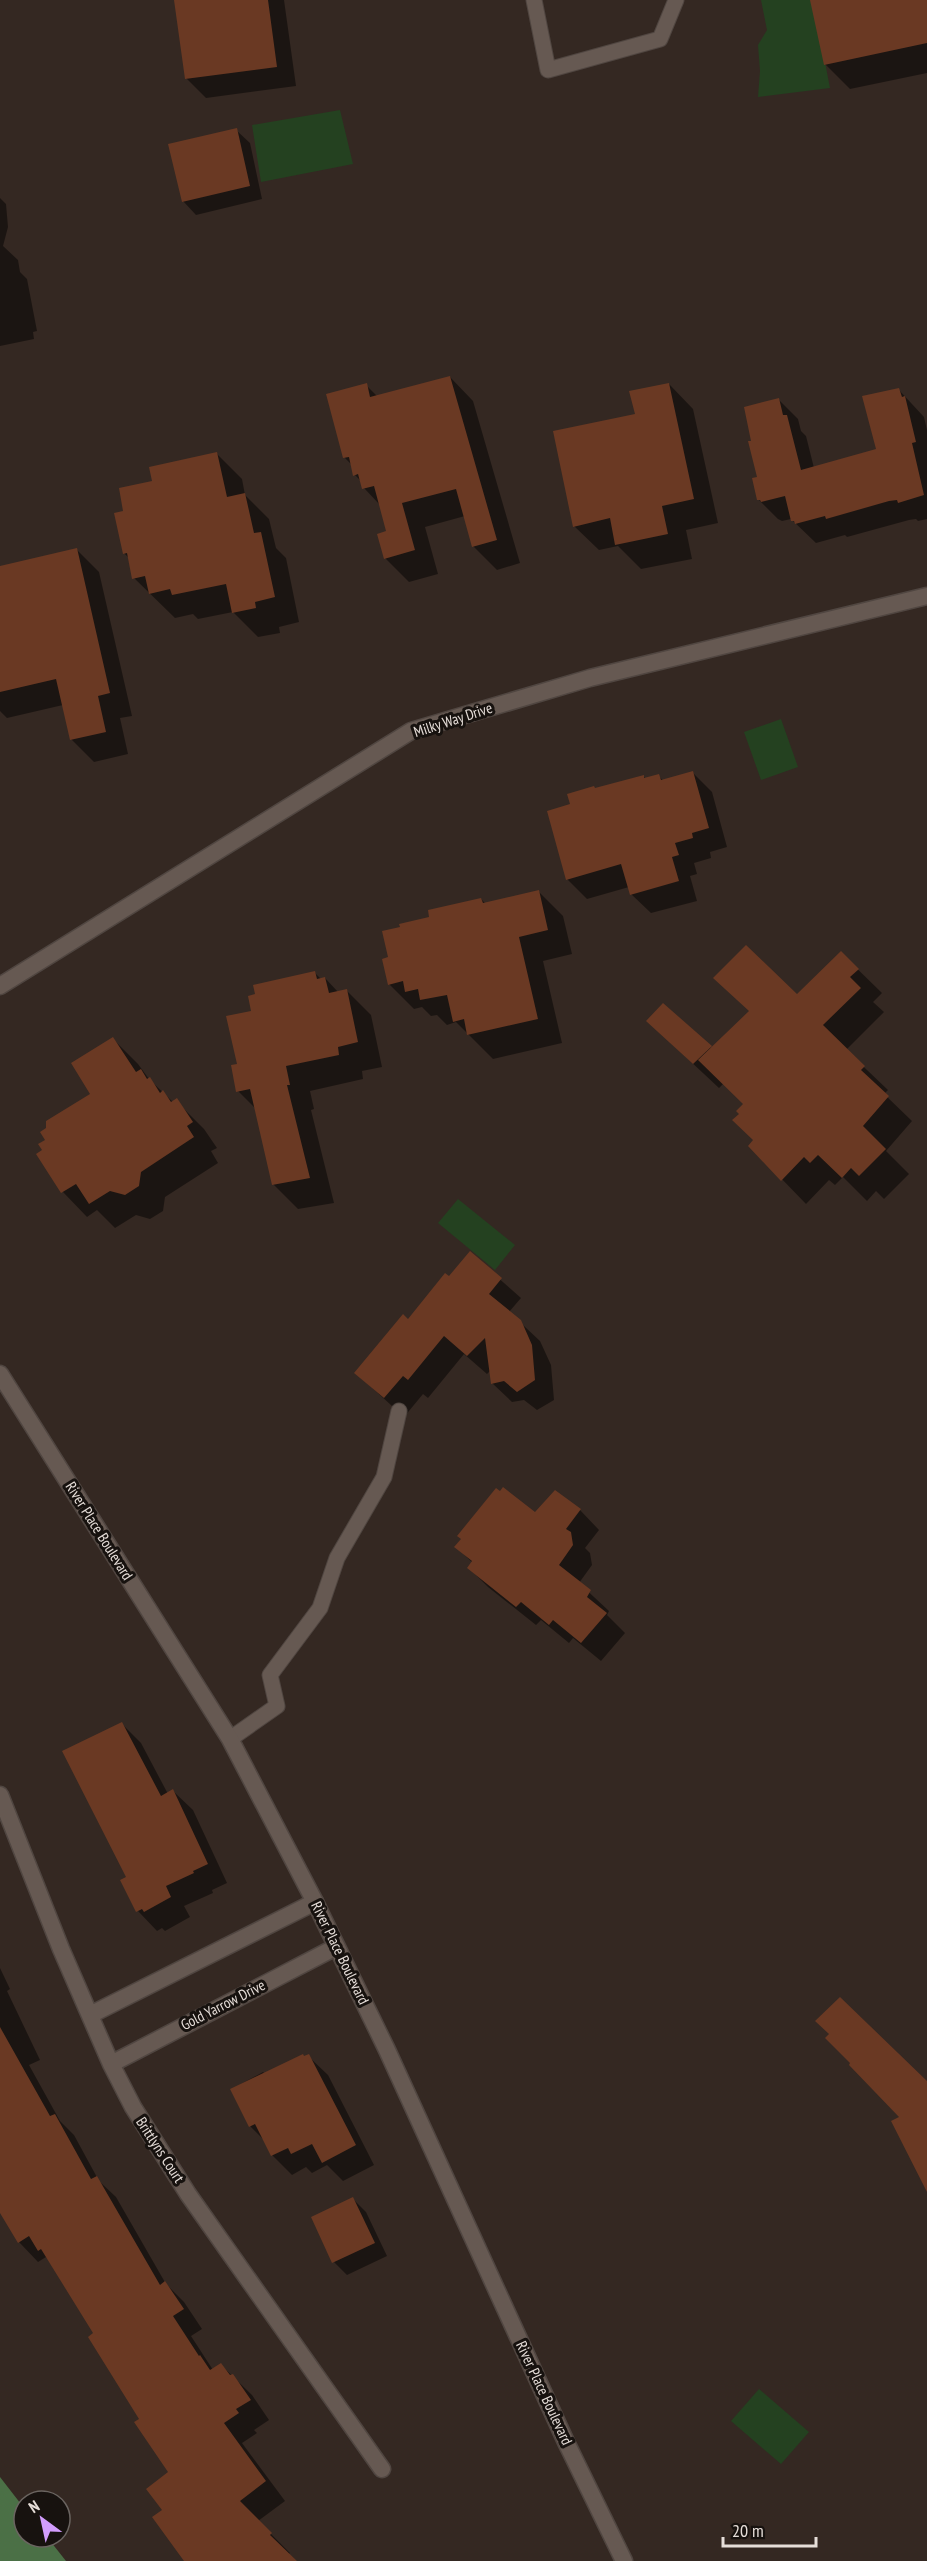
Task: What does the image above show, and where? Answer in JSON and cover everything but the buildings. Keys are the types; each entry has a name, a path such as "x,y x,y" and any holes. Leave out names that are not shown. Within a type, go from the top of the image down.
{"street":[{"name":"Milky Way Drive","path":"0,986 411,731 590,678 927,596"},
{"name":"River Place Boulevard","path":"0,1374 230,1739 315,1902 387,2050 566,2442 624,2561"},
{"name":"Brittlyns Court","path":"0,1796 90,2015 133,2107 188,2194 382,2469"},
{"path":"90,2015 315,1902"},
{"name":"Gold Yarrow Drive","path":"111,2064 336,1947"}],"lane":[{"path":"534,0 548,70 660,39 676,0"},
{"path":"230,1739 277,1706 270,1675 320,1608 337,1558 384,1477 399,1411"}],"green space":[{"path":"761,0 813,0 830,88 758,97 760,71 758,45 767,30"},
{"path":"340,110 353,164 261,182 252,125"},
{"path":"781,719 798,767 761,780 744,732"},
{"path":"458,1199 515,1245 495,1270 438,1223"},
{"path":"759,2389 809,2432 781,2464 731,2421"},
{"path":"0,2477 12,2492 12,2549 56,2549 66,2561 0,2561"}]}
